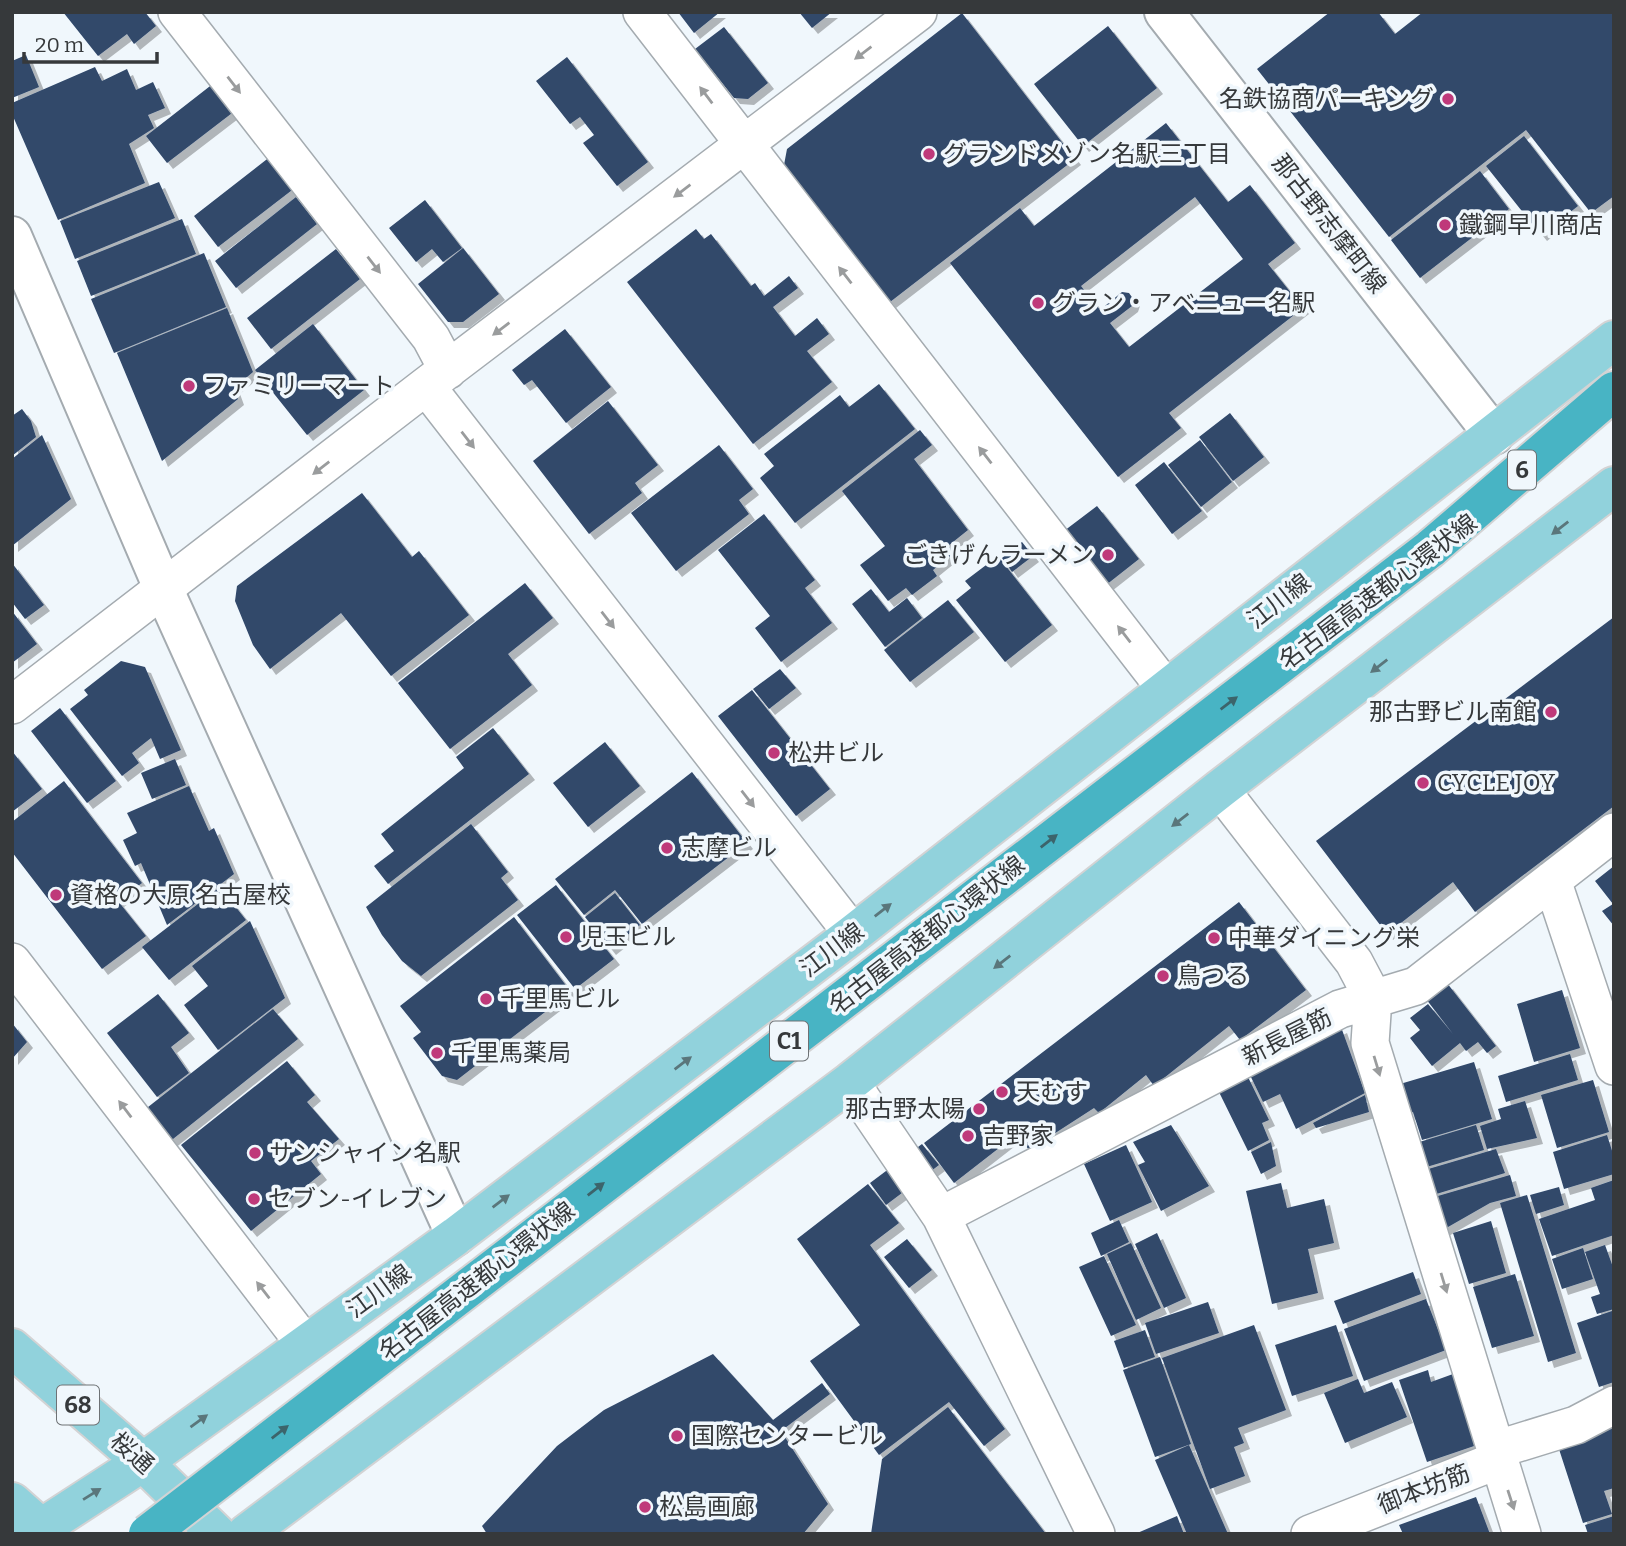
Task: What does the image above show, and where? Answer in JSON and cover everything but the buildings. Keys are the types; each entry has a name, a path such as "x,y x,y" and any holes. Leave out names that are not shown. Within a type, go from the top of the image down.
{"highway":[{"name":"6","path":"1430,549 1614,391"},
{"name":"名古屋高速都心環状線","path":"149,1534 1430,549 1614,425"}],"main road":[{"name":"江川線","path":"29,1524 143,1462 456,1236 853,934 1614,340"},
{"path":"246,1534 850,1082 1220,789 1614,486"},
{"name":"桜通","path":"12,1348 143,1462 217,1534"}],"street":[{"path":"177,12 431,338 437,378 853,934"},
{"path":"642,12 1166,689"},
{"path":"12,705 918,12"},
{"name":"那古野志摩町線","path":"1164,12 1493,435"},
{"path":"12,236 163,588 456,1236"},
{"path":"1220,789 1354,962 1373,998 1370,1043 1521,1534"},
{"name":"新長屋筋","path":"941,1216 1340,1009 1416,986 1614,832"},
{"path":"1552,880 1614,1066"},
{"path":"12,962 305,1344"},
{"path":"850,1082 941,1216 1096,1534"},
{"name":"御本坊筋","path":"1310,1534 1497,1455 1576,1425 1614,1405"}],"place":[{"name":"名鉄協商パーキング","path":"1448,99"},
{"name":"グランドメゾン名駅三丁目","path":"929,154"},
{"name":"鐵鋼早川商店","path":"1445,225"},
{"name":"グラン・アベニュー名駅","path":"1038,303"},
{"name":"ファミリーマート","path":"189,386"},
{"name":"ごきげんラーメン","path":"1108,555"},
{"name":"那古野ビル南館","path":"1551,712"},
{"name":"松井ビル","path":"774,753"},
{"name":"CYCLE JOY","path":"1423,783"},
{"name":"志摩ビル","path":"667,848"},
{"name":"資格の大原 名古屋校","path":"56,895"},
{"name":"児玉ビル","path":"566,937"},
{"name":"中華ダイニング栄","path":"1214,938"},
{"name":"鳥つる","path":"1163,976"},
{"name":"千里馬ビル","path":"486,999"},
{"name":"千里馬薬局","path":"437,1053"},
{"name":"天むす","path":"1002,1092"},
{"name":"那古野太陽","path":"979,1109"},
{"name":"吉野家","path":"968,1136"},
{"name":"サンシャイン名駅","path":"255,1153"},
{"name":"セブン-イレブン","path":"254,1199"},
{"name":"国際センタービル","path":"677,1436"},
{"name":"松島画廊","path":"645,1507"}]}
